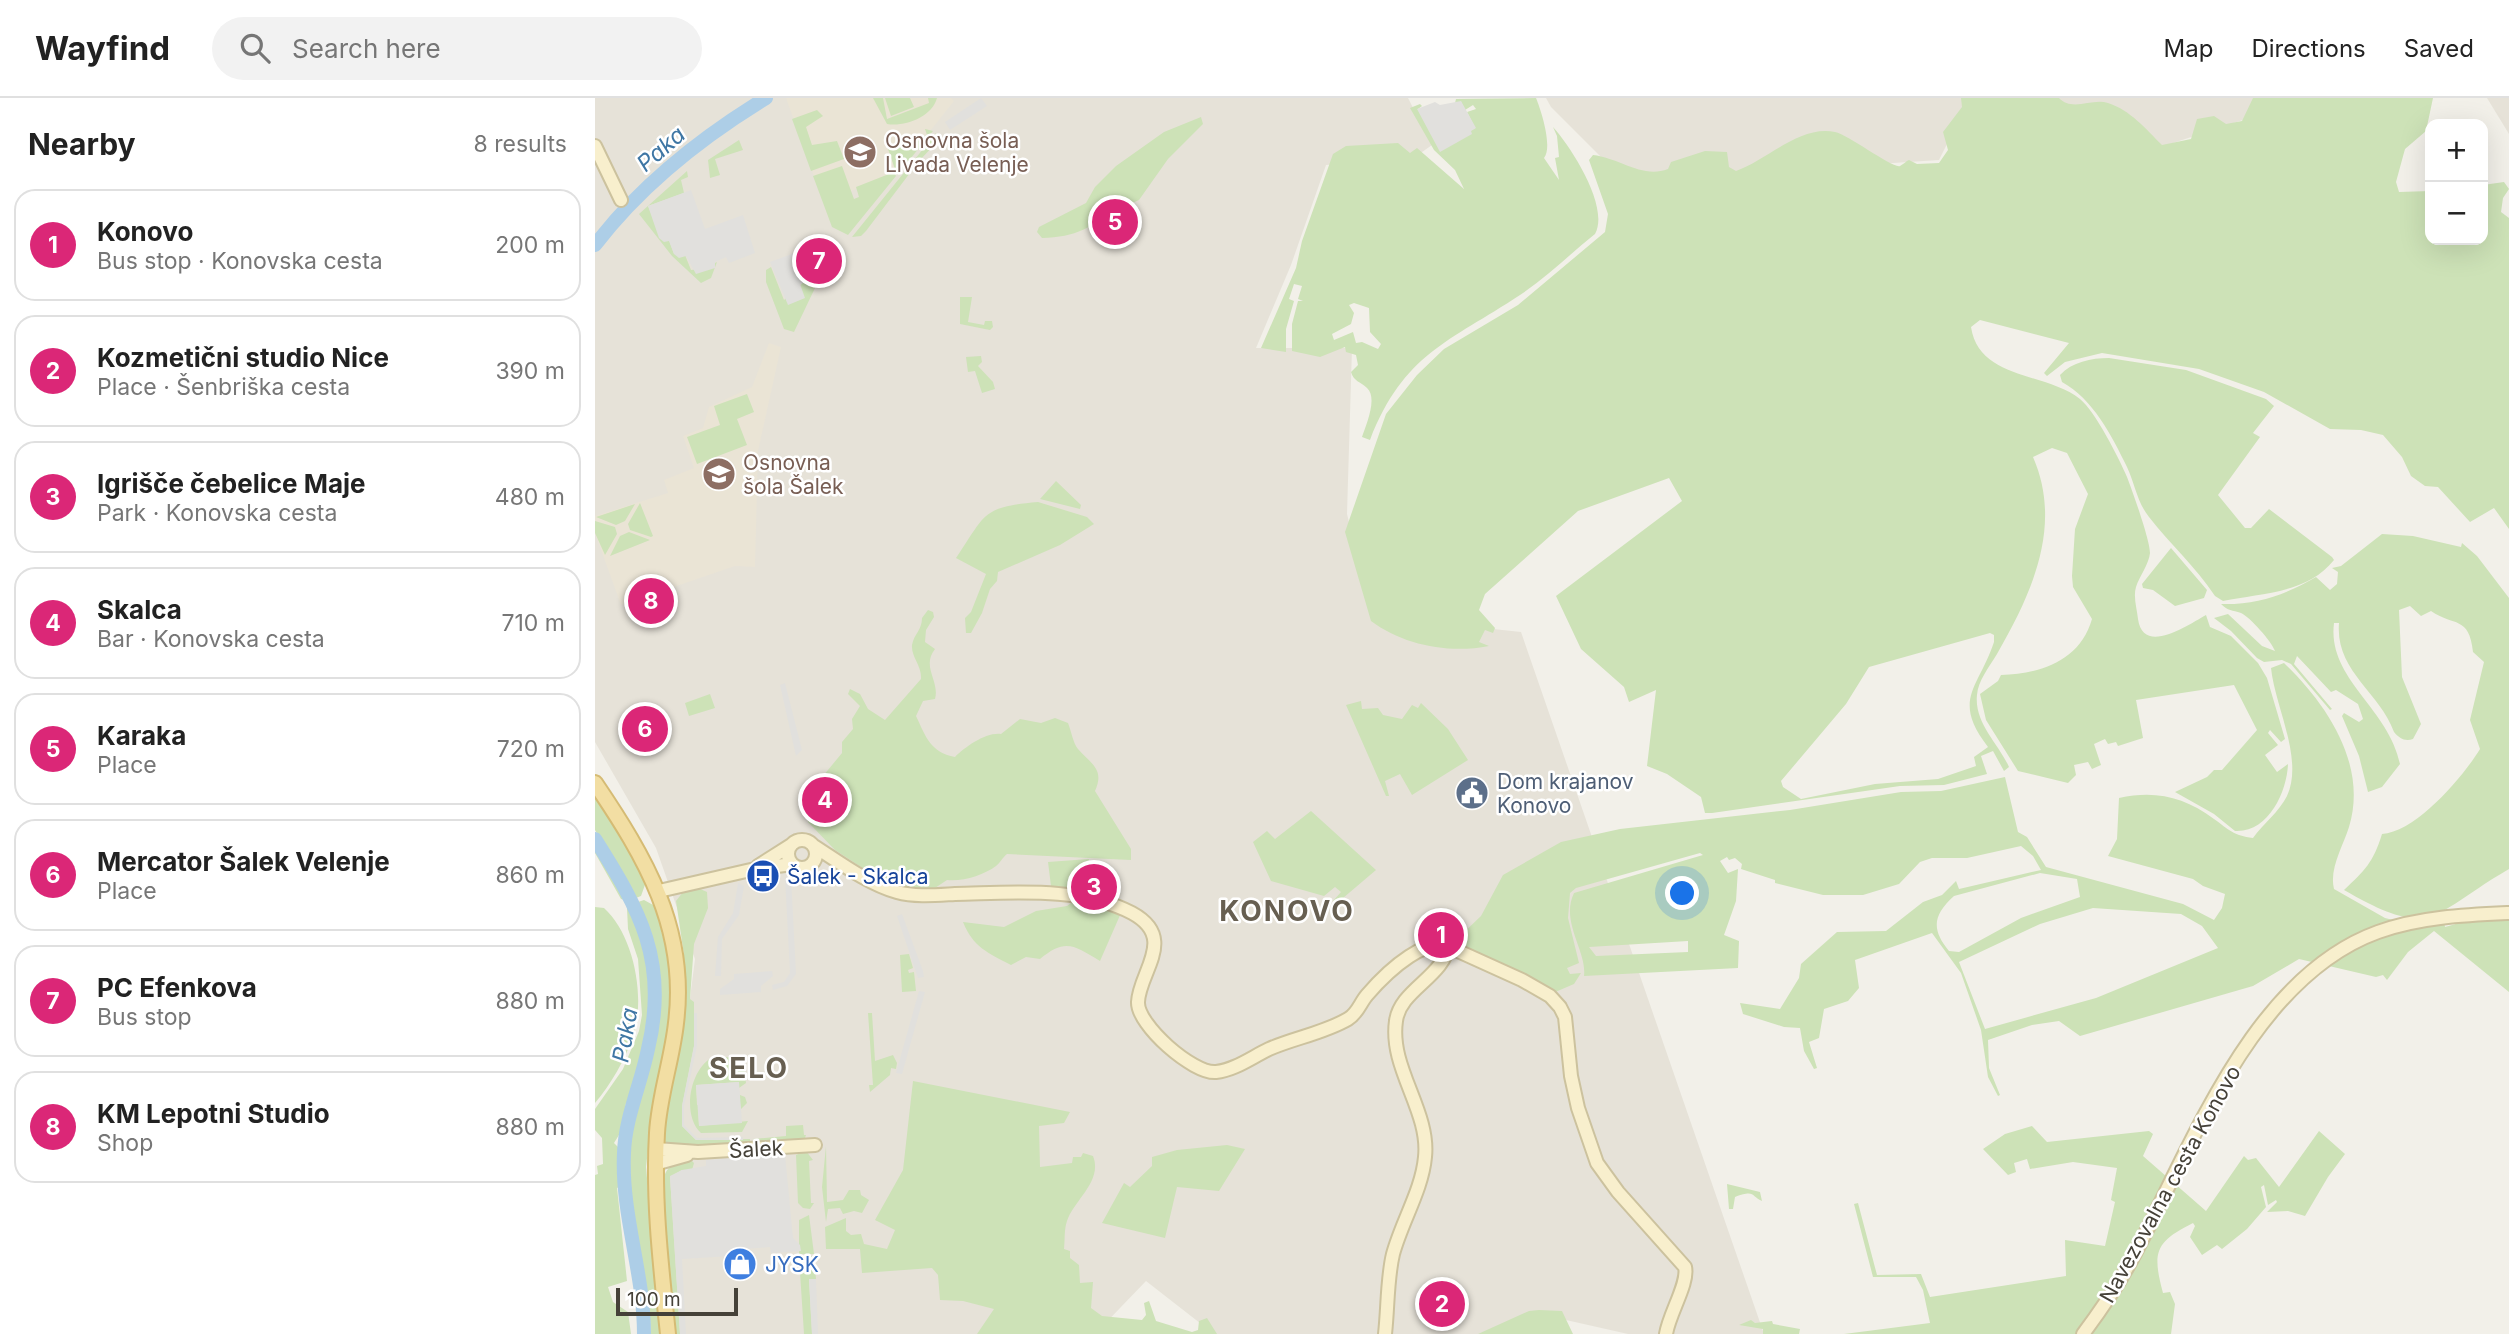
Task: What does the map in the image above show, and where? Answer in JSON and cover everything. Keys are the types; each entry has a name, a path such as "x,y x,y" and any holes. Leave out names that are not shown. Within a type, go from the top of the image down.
{"main road":[{"path":"595,783 646,862 659,891 670,928 678,996 655,1164 657,1219 668,1334"}],"street":[{"path":"595,146 621,200"},
{"path":"755,869 803,840 880,886 899,893 1038,893 1106,904 1134,915 1148,928 1154,950 1138,1002 1142,1017 1191,1065 1207,1072 1228,1070 1270,1049 1348,1019 1375,986 1411,956 1437,943 1449,943 1458,951 1522,980 1550,996 1560,1007 1566,1026 1571,1076 1578,1108 1597,1163 1618,1192 1685,1267 1687,1276 1669,1315 1666,1334"},
{"path":"792,845 788,852 792,864"},
{"path":"811,865 816,854 814,846"},
{"path":"659,891 755,869 792,864 803,869 811,865 841,863"},
{"name":"Navezovalna cesta Konovo","path":"2083,1334 2131,1261 2199,1126 2233,1067 2269,1018 2304,978 2329,959 2377,932 2423,922 2509,913"},
{"path":"1385,1334 1393,1255 1426,1156 1423,1130 1398,1051 1396,1021 1404,1004 1444,960 1449,943"},
{"name":"Šalek","path":"698,1152 815,1145"},
{"path":"656,1149 698,1152"},
{"path":"655,1164 698,1152"}],"shaded area":[{"path":"595,98 1408,98 1432,145 1415,157 1326,165 1291,265 1256,348 1352,348 1347,514 1372,616 1521,632 1764,1334 1628,1334 1566,1320 1542,1334 1214,1334 1146,1281 1095,1334 667,1334 668,1172 695,959 656,848 595,742"},
{"name":"Osnovna šola Livada Velenje","path":"786,98 951,98 954,101 895,175 823,201"},
{"path":"981,98 987,106 950,130 945,122"},
{"path":"1546,98 1970,98 1939,160 1645,179 1604,160 1551,107"},
{"path":"2051,98 2309,98 2161,147"},
{"path":"2487,98 2509,98 2509,134"},
{"path":"1461,101 1476,128 1471,131 1472,134 1440,152 1417,109 1435,102 1440,105"},
{"path":"691,190 705,229 743,215 755,253 729,263 726,257 715,262 715,268 696,274 686,256 679,258 674,254 669,241 664,242 659,238 648,206"},
{"path":"808,248 817,271 812,273 813,279 800,284 805,298 788,305 770,262"},
{"name":"Osnovna šola Šalek","path":"769,343 781,347 758,451 755,567 735,566 621,605 595,533 595,516 668,493 664,480 694,468 683,436 703,428 709,407 752,387"},
{"path":"785,683 802,750 796,756 780,685"},
{"path":"785,877 791,877 796,974 787,986 773,990 772,985 784,982 790,973"},
{"path":"738,883 744,886 739,915 722,939 721,976 715,976 718,937 733,913"},
{"path":"902,914 924,977 918,978 897,916"},
{"path":"772,971 773,976 761,986 761,992 720,995 720,989 734,979 734,974"},
{"path":"919,991 925,992 902,1074 896,1073"},
{"path":"694,1013 697,1013 697,1046 684,1106 684,1125 697,1138 743,1137 743,1140 696,1140 682,1126 682,1106 694,1046"},
{"path":"739,1082 742,1123 699,1126 696,1085"},
{"path":"785,1155 793,1238 800,1245 801,1251 771,1253 770,1247 732,1250 732,1256 682,1259 686,1334 680,1334 670,1176 682,1170 706,1166 706,1160"},
{"path":"809,1279 816,1279 818,1334 812,1334"}],"green space":[{"path":"873,98 883,98 887,119 929,103 928,98 937,98 924,115 894,125 887,124"},
{"path":"885,98 910,98 914,107 891,116"},
{"path":"1536,98 1547,137 1544,158 1559,180 1555,158 1559,157 1557,136 1553,127 1578,163 1593,194 1598,222 1595,234 1540,281 1431,352 1398,387 1370,440 1362,437 1370,412 1371,398 1367,388 1352,375 1351,372 1358,365 1356,355 1346,352 1345,347 1320,357 1292,351 1292,324 1298,301 1303,301 1298,299 1302,286 1294,284 1289,299 1294,301 1286,329 1286,352 1261,348 1296,268 1302,241 1333,154 1346,146 1398,143 1410,153 1417,148 1464,189 1455,170 1434,150 1410,108 1420,104 1422,106 1418,109 1470,131 1475,128 1467,112 1476,109 1473,105 1465,110 1461,102 1455,103 1456,99","holes":["1354,303 1369,308 1370,332 1381,344 1378,349 1362,342 1356,343 1353,332 1334,340 1332,334 1351,324 1354,313 1349,305"]},
{"path":"1961,98 2059,98 2070,104 2108,103 2131,115 2162,145 2191,139 2197,119 2214,116 2226,124 2242,121 2253,98 2433,98 2429,119 2425,119 2425,132 2405,149 2396,182 2399,192 2425,191 2425,245 2488,245 2488,184 2504,182 2509,189 2503,198 2501,212 2509,218 2509,529 2494,508 2470,522 2438,487 2425,486 2411,476 2402,457 2383,435 2361,430 2330,429 2264,392 2199,369 2102,353 2065,362 2047,376 2044,373 2069,343 1980,320 1971,327 1977,344 1987,357 2000,366 2066,390 2080,399 2106,435 2127,477 2149,547 2149,557 2135,591 2142,630 2157,637 2167,635 2206,615 2210,627 2231,636 2258,663 2267,678 2285,739 2281,742 2270,730 2268,733 2278,745 2265,755 2277,772 2288,764 2287,775 2273,809 2266,818 2247,830 2235,831 2214,814 2175,792 2207,777 2214,770 2222,770 2257,730 2234,685 2136,700 2143,738 2118,746 2116,742 2108,744 2105,739 2094,744 2101,765 2092,769 2088,762 2074,765 2076,775 2068,783 2018,771 1986,720 1980,694 1998,681 2001,675 2044,668 2068,655 2086,633 2092,619 2073,587 2072,576 2075,529 2088,494 2067,453 2052,448 2033,457 2042,483 2045,508 2044,534 2032,583 2010,631 1982,679 1977,695 1983,724 2009,767 2004,771 1993,751 1981,756 1987,774 1944,785 1900,786 1705,813 1701,797 1667,774 1647,766 1656,690 1629,702 1624,687 1581,649 1556,596 1682,501 1669,478 1578,511 1485,594 1479,610 1495,628 1493,633 1485,630 1479,642 1489,646 1458,649 1427,646 1397,636 1371,621 1345,532 1386,414 1417,375 1444,349 1518,305 1605,232 1608,214 1589,160 1593,155 1640,170 1658,171 1668,169 1671,162 1705,151 1727,152 1729,167 1736,171 1796,138 1822,131 1842,134 1900,166 1909,160 1917,164 1939,163 1948,150 1943,132 1962,107","holes":["1990,633 1994,635 1994,642 1971,694 1971,717 1988,747 1974,757 1976,766 1938,779 1875,784 1801,799 1783,787 1781,781 1846,704 1869,667"]},
{"path":"817,110 823,116 806,127 812,145 837,141 844,159 811,171 792,119"},
{"path":"1201,117 1203,124 1168,159 1139,200 1121,208 1116,205 1100,220 1065,236 1042,238 1037,232 1039,227 1086,203 1095,187 1116,166 1164,132"},
{"path":"925,129 933,131 897,175 888,149 927,135"},
{"path":"936,133 939,140 919,161 866,231 861,236 852,237"},
{"path":"739,140 743,150 715,159 720,175 710,178 708,160"},
{"path":"842,166 854,199 859,197 856,187 894,172 896,176 848,235 832,227 813,176"},
{"path":"687,171 688,177 681,180 684,193 648,206 661,237 669,240 674,254 685,255 691,270 715,267 713,264 717,262 711,278 701,283 672,256 639,214"},
{"path":"812,256 825,267 794,332 784,329 766,282 766,270 771,267 784,300 817,270"},
{"path":"960,297 972,297 968,322 984,325 985,321 992,321 993,327 990,330 960,324"},
{"path":"981,356 982,362 978,366 993,382 995,389 982,393 975,371 968,372 966,357"},
{"path":"2109,358 2186,370 2266,399 2274,406 2253,433 2260,437 2218,495 2245,528 2251,528 2269,509 2334,560 2323,571 2297,586 2223,601 2215,596 2145,511 2127,467 2101,419 2083,398 2062,382 2060,375 2070,367 2089,360"},
{"path":"747,394 754,412 737,419 747,445 697,464 687,437 720,425 714,406"},
{"path":"1056,481 1081,505 1080,509 1040,499"},
{"path":"1038,502 1087,517 1094,524 1060,545 998,572 997,581 990,589 982,613 971,633 966,633 965,618 971,612 986,574 956,558 987,515 1005,507"},
{"path":"640,503 653,536 651,537 630,530 628,524"},
{"path":"635,504 625,521 616,525 596,517"},
{"path":"595,521 615,527 617,534 605,555 595,533"},
{"path":"629,532 650,540 610,556 620,536"},
{"path":"2382,534 2413,536 2461,547 2462,543 2477,556 2509,598 2509,869 2446,909 2431,916 2415,918 2397,915 2374,906 2344,890 2367,865 2382,834 2395,831 2423,814 2450,788 2480,749 2470,720 2484,662 2473,652 2468,632 2459,624 2431,611 2421,616 2410,606 2399,610 2402,677 2421,724 2413,739 2407,740 2394,732 2379,704 2351,668 2340,640 2339,623 2334,623 2334,643 2340,661 2384,726 2400,764 2382,787 2368,792 2359,756 2342,716 2344,713 2359,722 2363,719 2358,704 2336,690 2331,692 2297,656 2294,664 2332,709 2330,710 2291,664 2282,660 2264,662 2257,658 2214,618 2228,614 2262,646 2275,651 2250,619 2221,604 2247,603 2270,598 2316,577 2330,590 2337,584 2338,572 2332,568 2341,566"},
{"path":"2171,548 2207,590 2204,598 2175,606 2153,590 2143,588 2142,584"},
{"path":"928,610 933,612 934,617 926,630 925,642 935,649 930,668 936,692 935,699 923,701 916,716 934,747 955,757 982,738 1001,734 1020,719 1041,723 1055,718 1068,723 1076,746 1095,767 1098,783 1095,791 1131,849 1131,860 1007,854 996,866 979,875 947,880 935,888 915,888 881,880 835,850 808,822 809,793 842,753 842,742 853,729 852,719 860,706 848,694 850,689 860,694 868,709 885,720 921,679 912,645 922,618"},
{"path":"2284,663 2300,679 2315,697 2340,737 2348,759 2353,781 2353,804 2349,827 2333,874 2334,889 2385,918 2405,923 2443,916 2445,927 2509,909 2509,992 2434,931 2408,952 2387,980 2383,975 2376,977 2299,959 2253,986 2080,1036 2059,1021 2032,1025 1988,1040 1989,1068 2000,1095 1998,1096 1988,1077 1981,1030 1961,973 1932,933 1855,960 1859,988 1848,1001 1824,1009 1819,1038 1809,1042 1817,1068 1814,1069 1804,1051 1800,1028 1784,1027 1743,1014 1740,1003 1780,1009 1799,978 1801,964 1837,932 1886,931 1923,902 1942,895 1956,881 1959,889 2041,870 2033,856 2021,846 1967,858 1932,858 1920,862 1899,884 1863,895 1823,895 1775,883 1775,880 1741,869 1742,864 1735,858 1729,860 1727,857 1720,861 1728,873 1738,869 1736,901 1724,935 1739,941 1738,968 1584,976 1582,957 1570,915 1574,893 1703,855 1700,853 1576,888 1570,893 1568,918 1579,963 1567,968 1570,974 1581,973 1574,984 1553,993 1457,944 1459,937 1481,916 1503,875 1561,842 1620,829 1790,810 1901,792 1941,791 2005,777 2018,832 2027,837 2046,867 2183,904 2214,920 2222,908 2225,894 2193,879 2108,856 2117,839 2119,798 2145,795 2169,797 2203,811 2232,832 2253,838 2284,802 2291,781 2292,766 2287,733 2271,668","holes":["2040,873 2077,879 2080,897 2021,918 1959,952 1949,951 1939,936 1937,922 1938,916 1954,896","2093,908 2181,914 2202,926 2218,948 2096,998 1985,1029 1959,962 2040,924","1688,941 1688,952 1596,956 1589,947"]},
{"path":"710,694 715,708 689,716 685,703"},
{"path":"1361,701 1362,709 1378,708 1383,715 1402,719 1412,705 1418,708 1421,703 1448,729 1468,760 1412,795 1400,774 1385,781 1389,796 1386,796 1346,705"},
{"path":"595,795 637,860 646,882 641,896 636,898 595,830"},
{"path":"1311,811 1376,870 1336,904 1333,901 1341,892 1335,887 1324,896 1271,881 1253,842 1267,831 1275,839"},
{"path":"595,844 629,901 621,899 595,853"},
{"path":"1089,859 1089,891 1052,894 1048,862"},
{"path":"698,888 707,892 708,908 694,944 690,999 694,1002 694,1046 682,1106 682,1126 696,1140 750,1139 750,1142 686,1147 666,1144 663,1132 681,1036 684,955 676,901 683,892"},
{"path":"644,900 655,906 671,968 672,1015 651,1124 646,1167 661,1334 651,1334 628,1176 631,1126 652,1044 657,1008 653,954 638,902"},
{"path":"1074,901 1121,913 1100,961 1076,948 1063,946 1040,959 1026,957 1011,965 988,953 971,938 963,922 1004,927 1036,911 1067,906"},
{"path":"631,906 648,957 652,1012 646,1048 642,1048 630,1100 626,1103 622,1130 614,1143 622,1151 623,1185 617,1188 627,1281 608,1287 613,1302 628,1312 631,1334 595,1334 595,1175 598,1174 597,1166 603,1164 602,1138 595,1130 595,1109 623,1069 639,1031 642,1015 638,959 628,929 627,908"},
{"path":"595,907 604,908 623,934 635,968 638,1004 637,1021 626,1054 595,1103"},
{"path":"909,954 913,968 908,970 909,973 914,972 916,991 902,992 900,955"},
{"path":"868,1013 872,1013 875,1061 893,1055 897,1063 896,1069 891,1068 890,1075 870,1092 869,1085 873,1085"},
{"path":"715,1056 735,1058 744,1068 746,1083 739,1088 739,1082 696,1085 697,1105 740,1101 740,1095 745,1097 747,1103 741,1109 740,1103 698,1106 699,1126 748,1121 742,1132 701,1133 691,1115 694,1080 706,1061"},
{"path":"913,1081 1070,1112 1064,1123 1039,1126 1040,1167 1072,1163 1073,1157 1081,1157 1083,1153 1093,1156 1094,1174 1067,1221 1064,1249 1070,1251 1070,1258 1079,1265 1080,1283 1093,1282 1091,1308 1102,1316 1142,1320 1146,1315 1144,1303 1149,1301 1156,1321 1192,1332 1198,1330 1199,1321 1207,1318 1217,1334 977,1334 994,1309 963,1301 940,1300 938,1275 932,1268 862,1273 860,1249 826,1249 825,1227 846,1218 846,1231 851,1235 861,1234 864,1244 887,1249 895,1230 875,1220 903,1170"},
{"path":"803,1125 806,1135 804,1141 753,1143 753,1139 786,1136 786,1126"},
{"path":"2032,1126 2047,1142 2149,1131 2153,1134 2143,1156 2206,1211 2244,1156 2248,1160 2256,1158 2279,1187 2319,1131 2345,1154 2305,1216 2288,1211 2267,1212 2277,1202 2276,1200 2268,1205 2264,1185 2261,1187 2266,1207 2247,1229 2222,1249 2217,1245 2202,1255 2190,1237 2195,1226 2193,1223 2164,1243 2158,1258 2158,1267 2163,1293 2170,1292 2175,1304 2171,1334 1844,1334 1930,1323 1923,1290 1916,1277 1873,1277 1854,1204 1858,1203 1877,1275 1921,1274 1930,1297 2066,1276 2065,1240 2105,1246 2115,1202 2111,1200 2117,1168 2073,1162 2030,1169 2027,1159 2014,1163 2016,1172 2008,1175 1983,1149 2005,1134"},
{"path":"1227,1145 1245,1149 1219,1191 1177,1187 1165,1238 1102,1223 1124,1183 1130,1187 1152,1166 1152,1157 1177,1150"},
{"path":"826,1146 827,1202 843,1200 849,1190 860,1190 861,1195 869,1200 862,1213 854,1211 843,1214 840,1208 828,1209 826,1222 822,1187"},
{"path":"806,1151 813,1160 809,1161 811,1203 814,1203 810,1209 803,1208 798,1203 796,1155"},
{"path":"690,1159 694,1163 692,1170 682,1170 670,1177 680,1334 672,1334 663,1183 668,1169"},
{"path":"1727,1184 1760,1192 1762,1201 1752,1194 1742,1195 1735,1197 1733,1209 1729,1209"},
{"path":"809,1215 814,1254 799,1254 799,1220"},
{"path":"814,1256 816,1279 809,1280 812,1334 804,1334 799,1257"},
{"path":"1529,1311 1562,1311 1573,1334 1478,1334"},
{"path":"1751,1320 1755,1323 1772,1321 1773,1324 1800,1329 1799,1334 1763,1334 1763,1329 1739,1325"}],"waterway":[{"name":"Paka","path":"595,245 652,182 719,129 766,98"},
{"name":"Paka","path":"595,839 637,914 646,938 655,989 654,1018 627,1127 624,1153 626,1198 644,1334"}],"place":[{"name":"Osnovna šola Livada Velenje","path":"860,152"},
{"name":"Karaka","path":"1115,222"},
{"name":"PC Efenkova","path":"819,261"},
{"name":"Osnovna šola Šalek","path":"719,474"},
{"name":"KM Lepotni Studio","path":"651,601"},
{"name":"Mercator Šalek Velenje","path":"645,729"},
{"name":"Dom krajanov Konovo","path":"1472,793"},
{"name":"Skalca","path":"825,800"},
{"name":"Šalek - Skalca","path":"763,876"},
{"name":"Igrišče čebelice Maje","path":"1094,887"},
{"name":"Konovo","path":"1441,935"},
{"name":"JYSK","path":"740,1264"},
{"name":"Kozmetični studio Nice","path":"1442,1304"}],"district":[{"name":"KONOVO","path":"1287,911"},
{"name":"SELO","path":"749,1068"}]}
